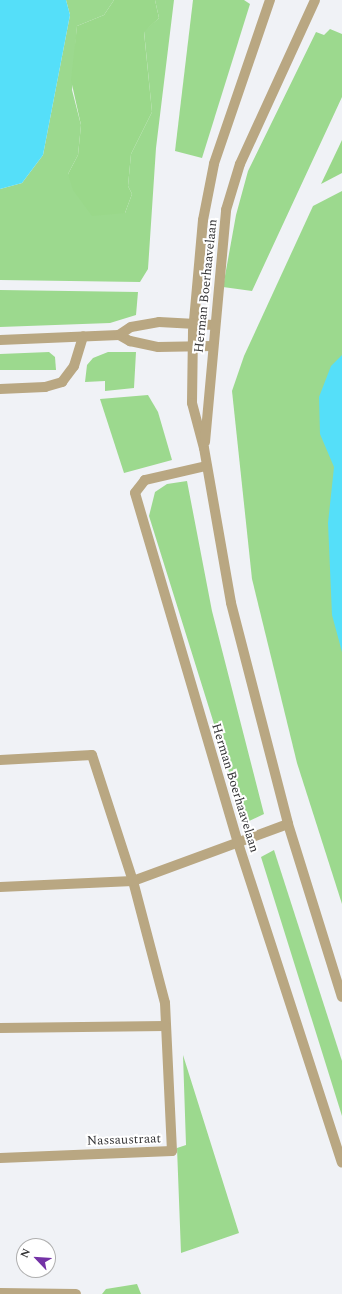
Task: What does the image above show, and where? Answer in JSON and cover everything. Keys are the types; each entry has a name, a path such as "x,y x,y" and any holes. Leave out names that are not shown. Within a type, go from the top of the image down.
{"street":[{"name":"Herman Boerhaavelaan","path":"270,0 214,164 203,220 193,324 192,403 204,448 230,603 288,824 342,997"},
{"name":"Herman Boerhaavelaan","path":"204,448 219,259 229,202 240,164 315,0"},
{"path":"0,340 119,334 148,323 214,325"},
{"path":"119,334 147,346 212,346"},
{"path":"0,389 45,387 62,382 74,366 83,336"},
{"name":"Herman Boerhaavelaan","path":"206,466 145,480 135,493 238,843 342,1163"},
{"name":"Nassaustraat","path":"0,760 92,756 133,881 165,1003 172,1151 0,1158"},
{"path":"0,887 133,881 288,824"},
{"path":"0,1028 165,1026"},
{"path":"0,1293 76,1294"}],"green space":[{"path":"66,0 114,0 104,15 77,26 72,90 81,125 78,155 68,174 125,213 132,194 128,186 131,154 152,112 144,31 159,18 155,0 174,0 156,148 148,269 140,282 0,280 0,189 22,183 43,155 70,15"},
{"path":"114,0 155,0 159,18 144,32 152,112 131,154 128,186 132,194 125,213 92,216 73,190 68,174 78,155 81,125 71,80 77,26 104,15"},
{"path":"193,0 244,0 250,4 202,158 175,151"},
{"path":"330,29 342,34 342,97 252,291 223,287 236,215 248,171 316,32 324,35"},
{"path":"342,140 342,173 321,184"},
{"path":"342,191 342,904 297,763 252,579 232,391 244,356 313,206"},
{"path":"0,290 138,292 136,315 110,323 0,327"},
{"path":"49,352 55,357 56,370 0,370 0,354"},
{"path":"108,352 136,352 134,388 105,391 105,381 85,382 87,365 93,358"},
{"path":"148,395 158,412 172,460 124,473 100,399"},
{"path":"187,481 212,611 264,814 245,823 149,516 155,492 167,484"},
{"path":"274,850 342,1061 342,1116 261,857"},
{"path":"183,1055 239,1233 181,1253 177,1148 186,1145"},
{"path":"137,1284 141,1294 102,1294 106,1289"}],"water":[{"path":"0,0 66,0 70,15 43,155 22,183 0,189"},
{"path":"342,355 342,652 332,615 328,523 334,467 320,434 319,397 331,366"}]}
